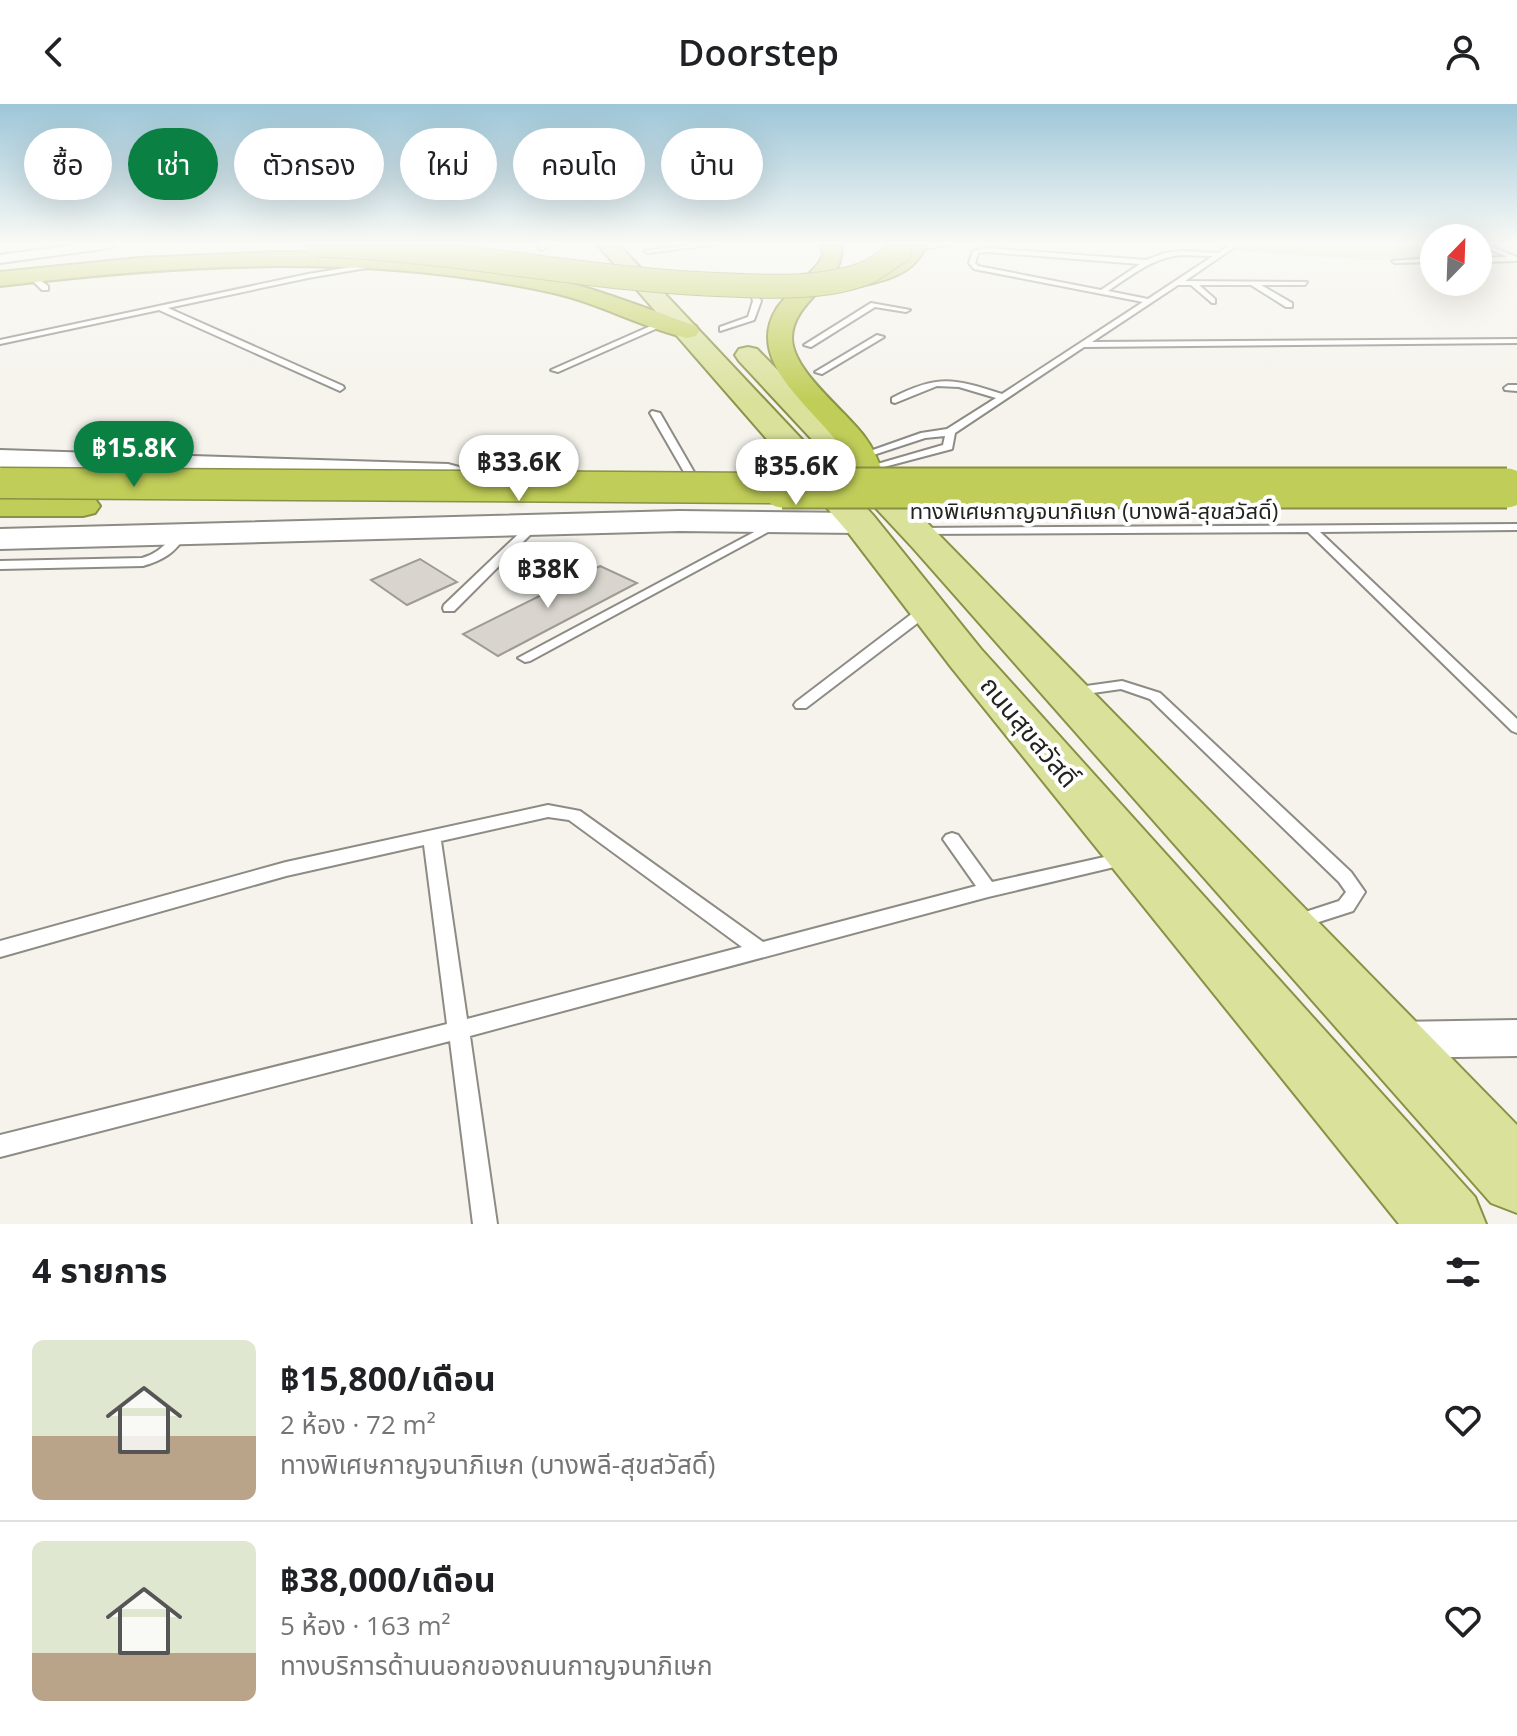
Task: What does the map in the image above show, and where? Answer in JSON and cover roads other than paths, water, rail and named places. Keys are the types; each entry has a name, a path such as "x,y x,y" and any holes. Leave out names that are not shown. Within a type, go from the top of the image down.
{"highway":[{"path":"585,296 676,327"},
{"path":"798,296 779,322 778,345 855,475"},
{"path":"823,296 807,316 802,333 855,475"},
{"name":"ทางพิเศษกาญจนาภิเษก (บางพลี-สุขสวัสดิ์)","path":"0,483 1084,490 1517,485"},
{"name":"ทางพิเศษกาญจนาภิเษก (บางพลี-สุขสวัสดิ์)","path":"0,506 1095,513 1517,509"}],"main road":[{"name":"ถนนสุขสวัสดิ์","path":"650,296 676,327 855,475 917,531 1391,1040 1486,1123 1517,1177"},
{"name":"ถนนสุขสวัสดิ์","path":"691,296 855,475 927,608 1448,1224"},
{"path":"0,459 269,465 577,478 770,480 855,475"},
{"path":"0,539 779,522 855,475"}],"street":[{"path":"1391,1040 1517,1038"}],"lane":[{"path":"0,342 215,296"},
{"path":"723,329 751,318 756,296"},
{"path":"1124,296 1149,301"},
{"path":"855,475 924,435 950,432 1156,296"},
{"path":"1207,296 1212,301"},
{"path":"1274,296 1289,305"},
{"path":"808,345 874,305 906,310"},
{"path":"161,308 340,388"},
{"path":"555,370 676,327"},
{"path":"819,372 880,337"},
{"path":"1082,345 1517,341"},
{"path":"895,400 933,382 961,385 1004,397"},
{"path":"655,413 693,479"},
{"path":"855,475 948,447 950,432"},
{"path":"269,465 329,492 376,499"},
{"path":"855,475 1517,485"},
{"path":"471,499 739,499 760,492 770,480"},
{"path":"525,658 779,522"},
{"path":"449,608 534,525"},
{"path":"917,531 1517,527"},
{"path":"1312,530 1517,728"},
{"path":"0,565 143,562 172,550 180,535"},
{"path":"801,705 927,608"},
{"path":"1068,692 1122,685 1155,696 1345,877 1356,892 1346,906 1285,927"},
{"path":"0,949 286,869 548,811 574,815 759,949"},
{"path":"432,837 485,1224"},
{"path":"952,839 988,890"},
{"path":"0,1146 459,1030 988,890 1135,857"}]}
